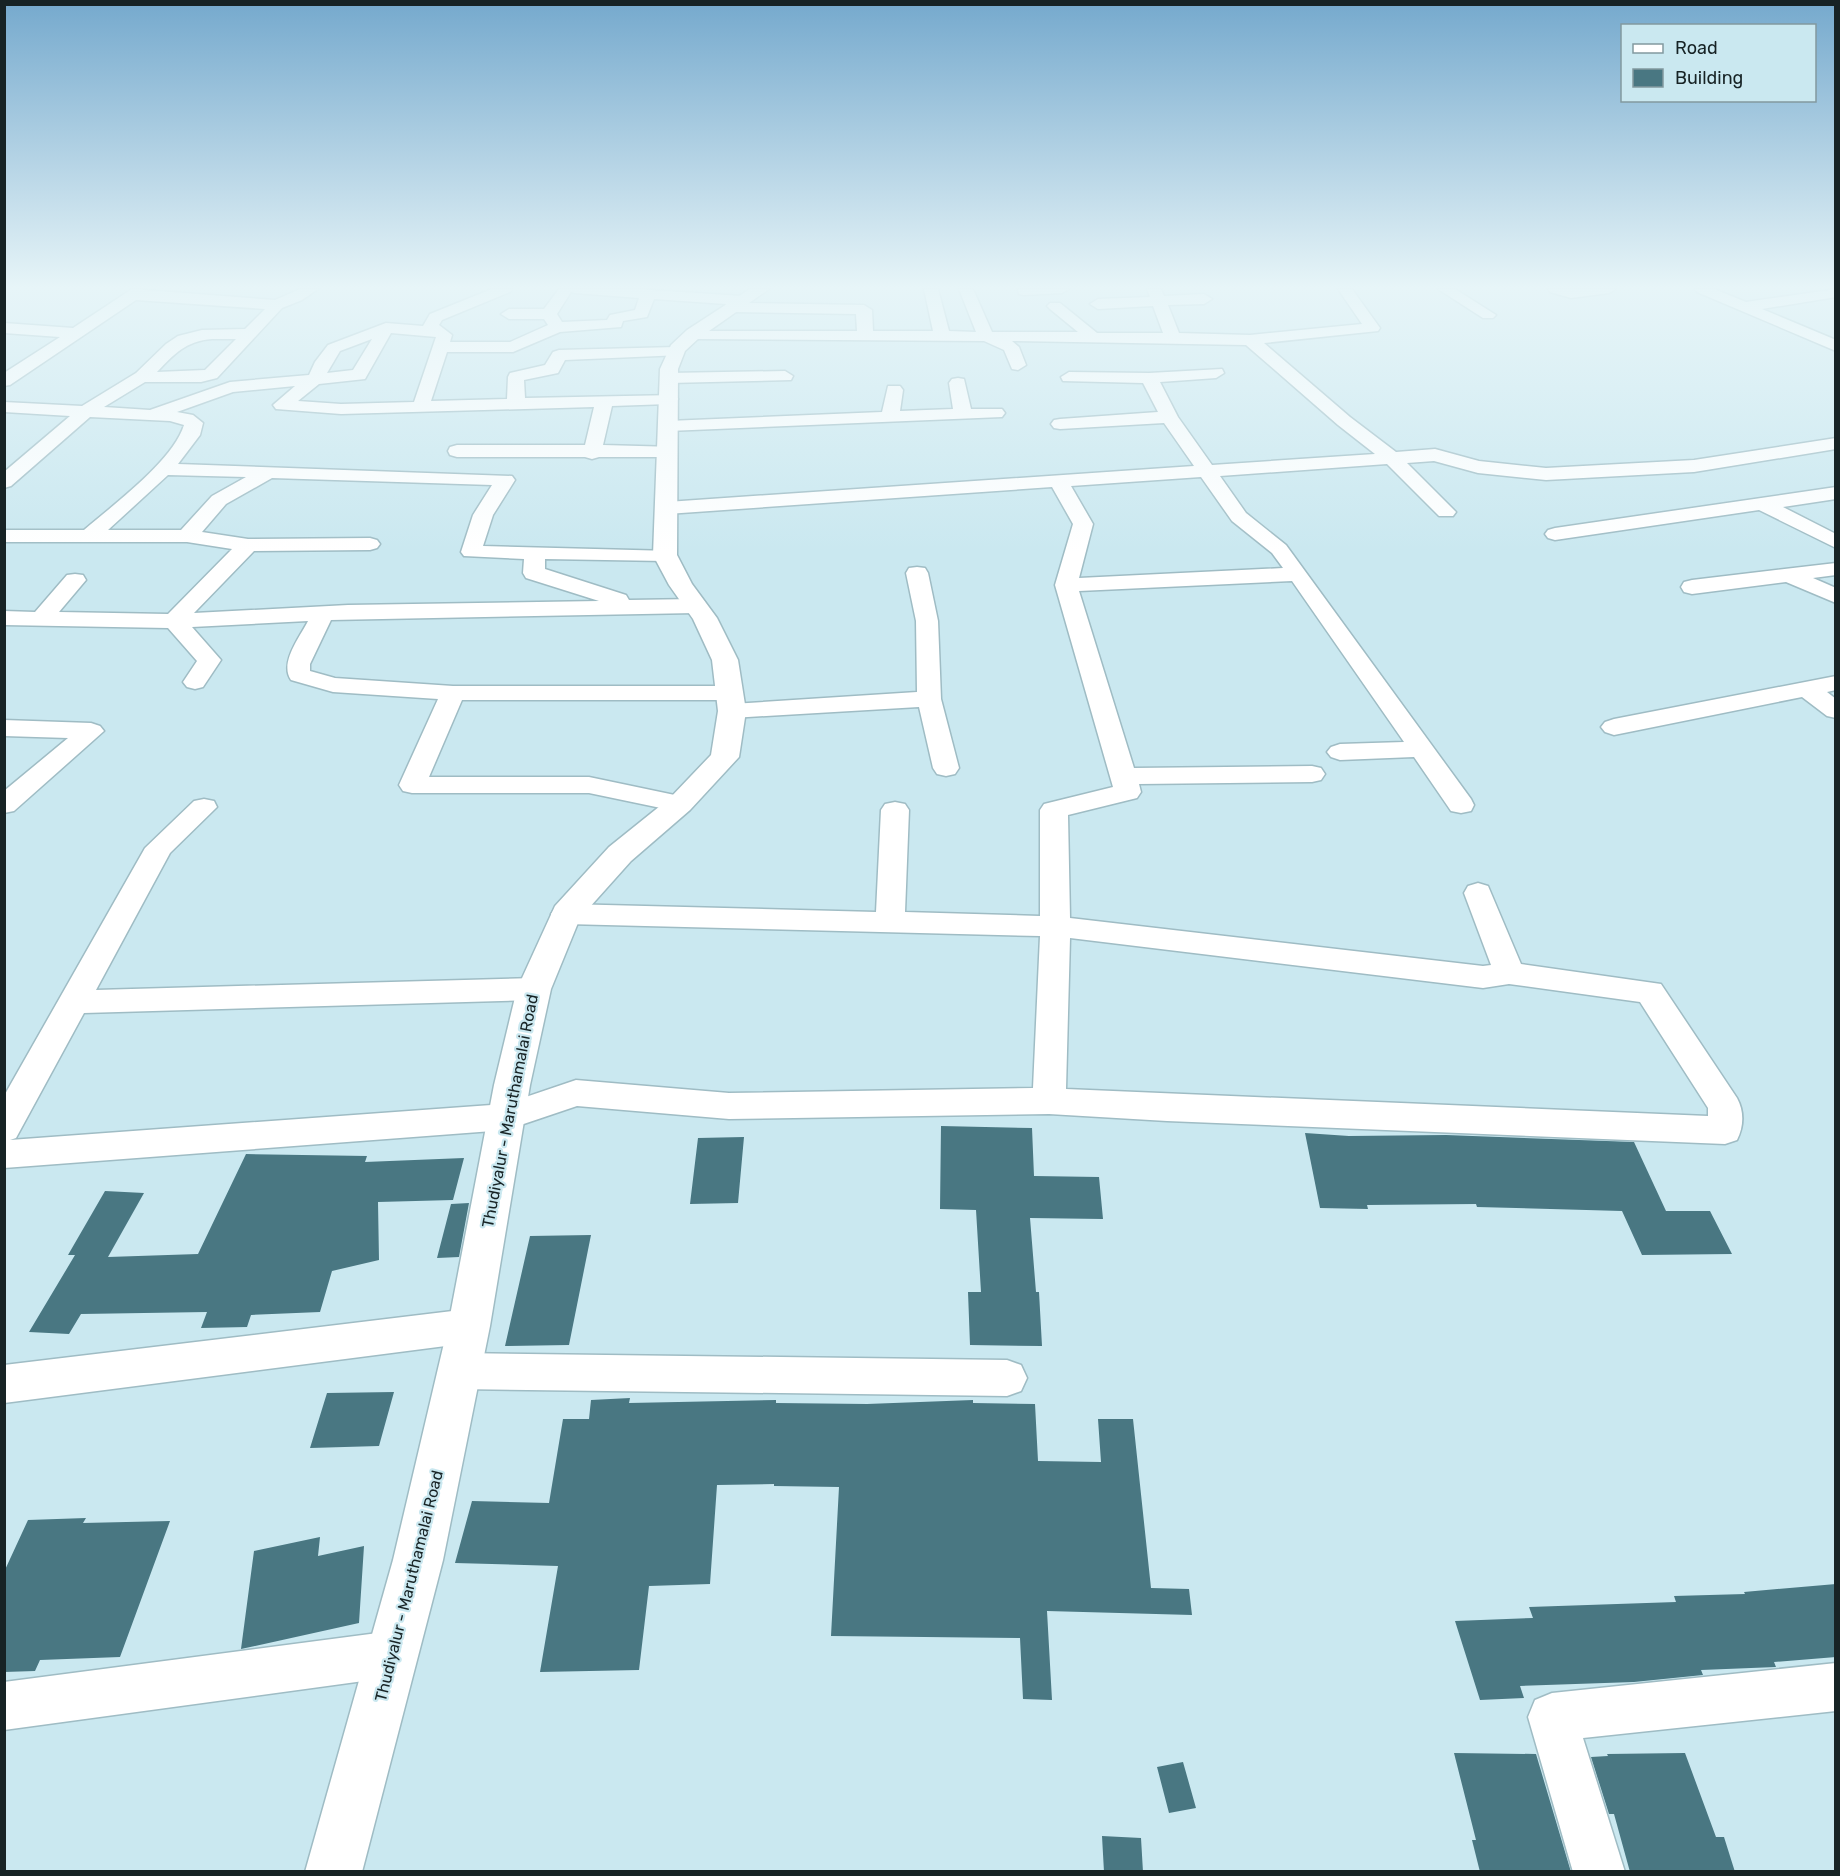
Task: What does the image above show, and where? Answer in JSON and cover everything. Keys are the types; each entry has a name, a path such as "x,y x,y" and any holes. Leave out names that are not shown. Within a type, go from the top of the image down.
{"main road":[{"path":"665,555 673,397 688,377"},
{"name":"Thudiyalur - Maruthamalai Road","path":"333,1872 418,1560 469,1326 506,1117 534,989 566,914 620,854 680,804 725,758 731,702 725,660 705,618 681,585 665,555"}],"street":[{"path":"7,407 26,391 28,377"},
{"path":"4,482 88,410 122,387 142,377 203,377"},
{"path":"215,377 230,387"},
{"path":"151,415 230,387 337,377"},
{"path":"421,406 428,377"},
{"path":"516,403 516,377 518,377"},
{"path":"617,377 673,397 783,426 996,413"},
{"path":"457,451 592,453 673,397 712,377"},
{"path":"783,426 785,377"},
{"path":"1069,377 1168,377"},
{"path":"1292,377 1392,458 1446,512"},
{"path":"316,378 282,405 341,409 604,400 673,397 783,387"},
{"path":"1149,378 1170,417 1239,517 1279,549 1461,805"},
{"path":"958,383 963,414"},
{"path":"890,418 894,390"},
{"path":"592,453 604,400"},
{"path":"7,407 170,416 187,419 194,423 194,432 164,469 90,535"},
{"path":"1060,424 1170,417"},
{"path":"667,508 1435,455 1478,467 1546,474 1694,466 1836,443"},
{"path":"519,452 483,515 471,552 665,555"},
{"path":"4,461 28,461"},
{"path":"164,469 505,480"},
{"path":"187,536 219,500 266,474"},
{"path":"1049,1101 1055,926 1054,810 1128,792 1066,585 1083,524 1058,480"},
{"path":"1555,534 1836,493"},
{"path":"1762,504 1836,542"},
{"path":"4,536 90,535 166,538 187,536 248,545 370,544"},
{"path":"174,621 248,545"},
{"path":"536,554 534,573 641,607"},
{"path":"1692,587 1836,569"},
{"path":"917,573 927,621 929,699 946,768"},
{"path":"1066,585 1298,574"},
{"path":"1789,575 1836,597"},
{"path":"41,619 75,579"},
{"path":"4,618 174,621 323,614 696,606"},
{"path":"323,614 298,664 299,675 333,686 453,693 731,702 929,699"},
{"path":"174,621 209,660 195,682"},
{"path":"1614,727 1836,683"},
{"path":"1807,689 1836,711"},
{"path":"453,693 412,784 589,784 680,804"},
{"path":"4,728 91,731 4,805"},
{"path":"1340,752 1421,749"},
{"path":"1123,776 1312,774"},
{"path":"4,1128 159,849 204,807"},
{"path":"891,922 895,810"},
{"path":"1478,893 1509,973"},
{"path":"4,1154 506,1117 576,1093 729,1106 1049,1101 1167,1108 1725,1130 1725,1107 1650,992 1509,973 1483,977 1055,926 566,914"},
{"path":"74,1002 534,989"},
{"path":"4,1384 469,1326"},
{"path":"459,1371 1007,1378"},
{"path":"4,1706 393,1654"},
{"path":"1599,1872 1552,1717 1836,1686"}],"building":[{"path":"941,1126 1032,1128 1034,1176 1099,1177 1103,1219 1030,1218 1036,1292 1039,1292 1042,1346 970,1345 968,1292 981,1292 976,1210 940,1209"},
{"path":"1305,1133 1349,1136 1446,1135 1634,1142 1666,1211 1710,1211 1732,1254 1642,1255 1622,1211 1477,1207 1476,1204 1367,1205 1368,1209 1320,1208"},
{"path":"744,1137 738,1203 690,1204 698,1138"},
{"path":"246,1154 367,1156 365,1162 464,1158 453,1200 378,1202 379,1260 332,1271 320,1312 251,1315 247,1327 201,1328 207,1312 81,1314 69,1334 29,1332 75,1255 68,1255 105,1191 144,1193 108,1257 198,1254"},
{"path":"469,1203 459,1257 437,1258 451,1204"},
{"path":"591,1235 569,1345 505,1346 530,1236"},
{"path":"394,1392 379,1446 310,1448 327,1393"},
{"path":"630,1398 629,1403 776,1400 776,1403 867,1404 973,1400 973,1403 1035,1404 1038,1461 1101,1462 1098,1419 1133,1419 1151,1588 1189,1589 1192,1615 1047,1611 1052,1700 1023,1699 1020,1638 831,1636 839,1487 774,1486 774,1484 717,1485 710,1584 649,1586 639,1670 540,1672 558,1566 455,1563 472,1501 549,1503 563,1419 589,1419 591,1400"},
{"path":"86,1518 83,1523 170,1521 120,1657 40,1660 35,1671 4,1672 4,1572 28,1520"},
{"path":"320,1537 318,1556 364,1546 359,1623 241,1649 254,1551"},
{"path":"1836,1584 1836,1657 1774,1662 1776,1667 1701,1670 1703,1675 1634,1682 1520,1686 1524,1698 1480,1700 1455,1621 1533,1618 1529,1607 1676,1602 1674,1596 1745,1594 1744,1592"},
{"path":"1454,1753 1536,1754 1571,1872 1480,1872 1472,1840 1476,1840"},
{"path":"1685,1753 1716,1837 1724,1837 1735,1872 1630,1872 1614,1814 1609,1814 1591,1757 1608,1756 1607,1754"},
{"path":"1183,1762 1196,1808 1169,1813 1157,1767"},
{"path":"1102,1836 1141,1838 1143,1872 1104,1872"}]}
